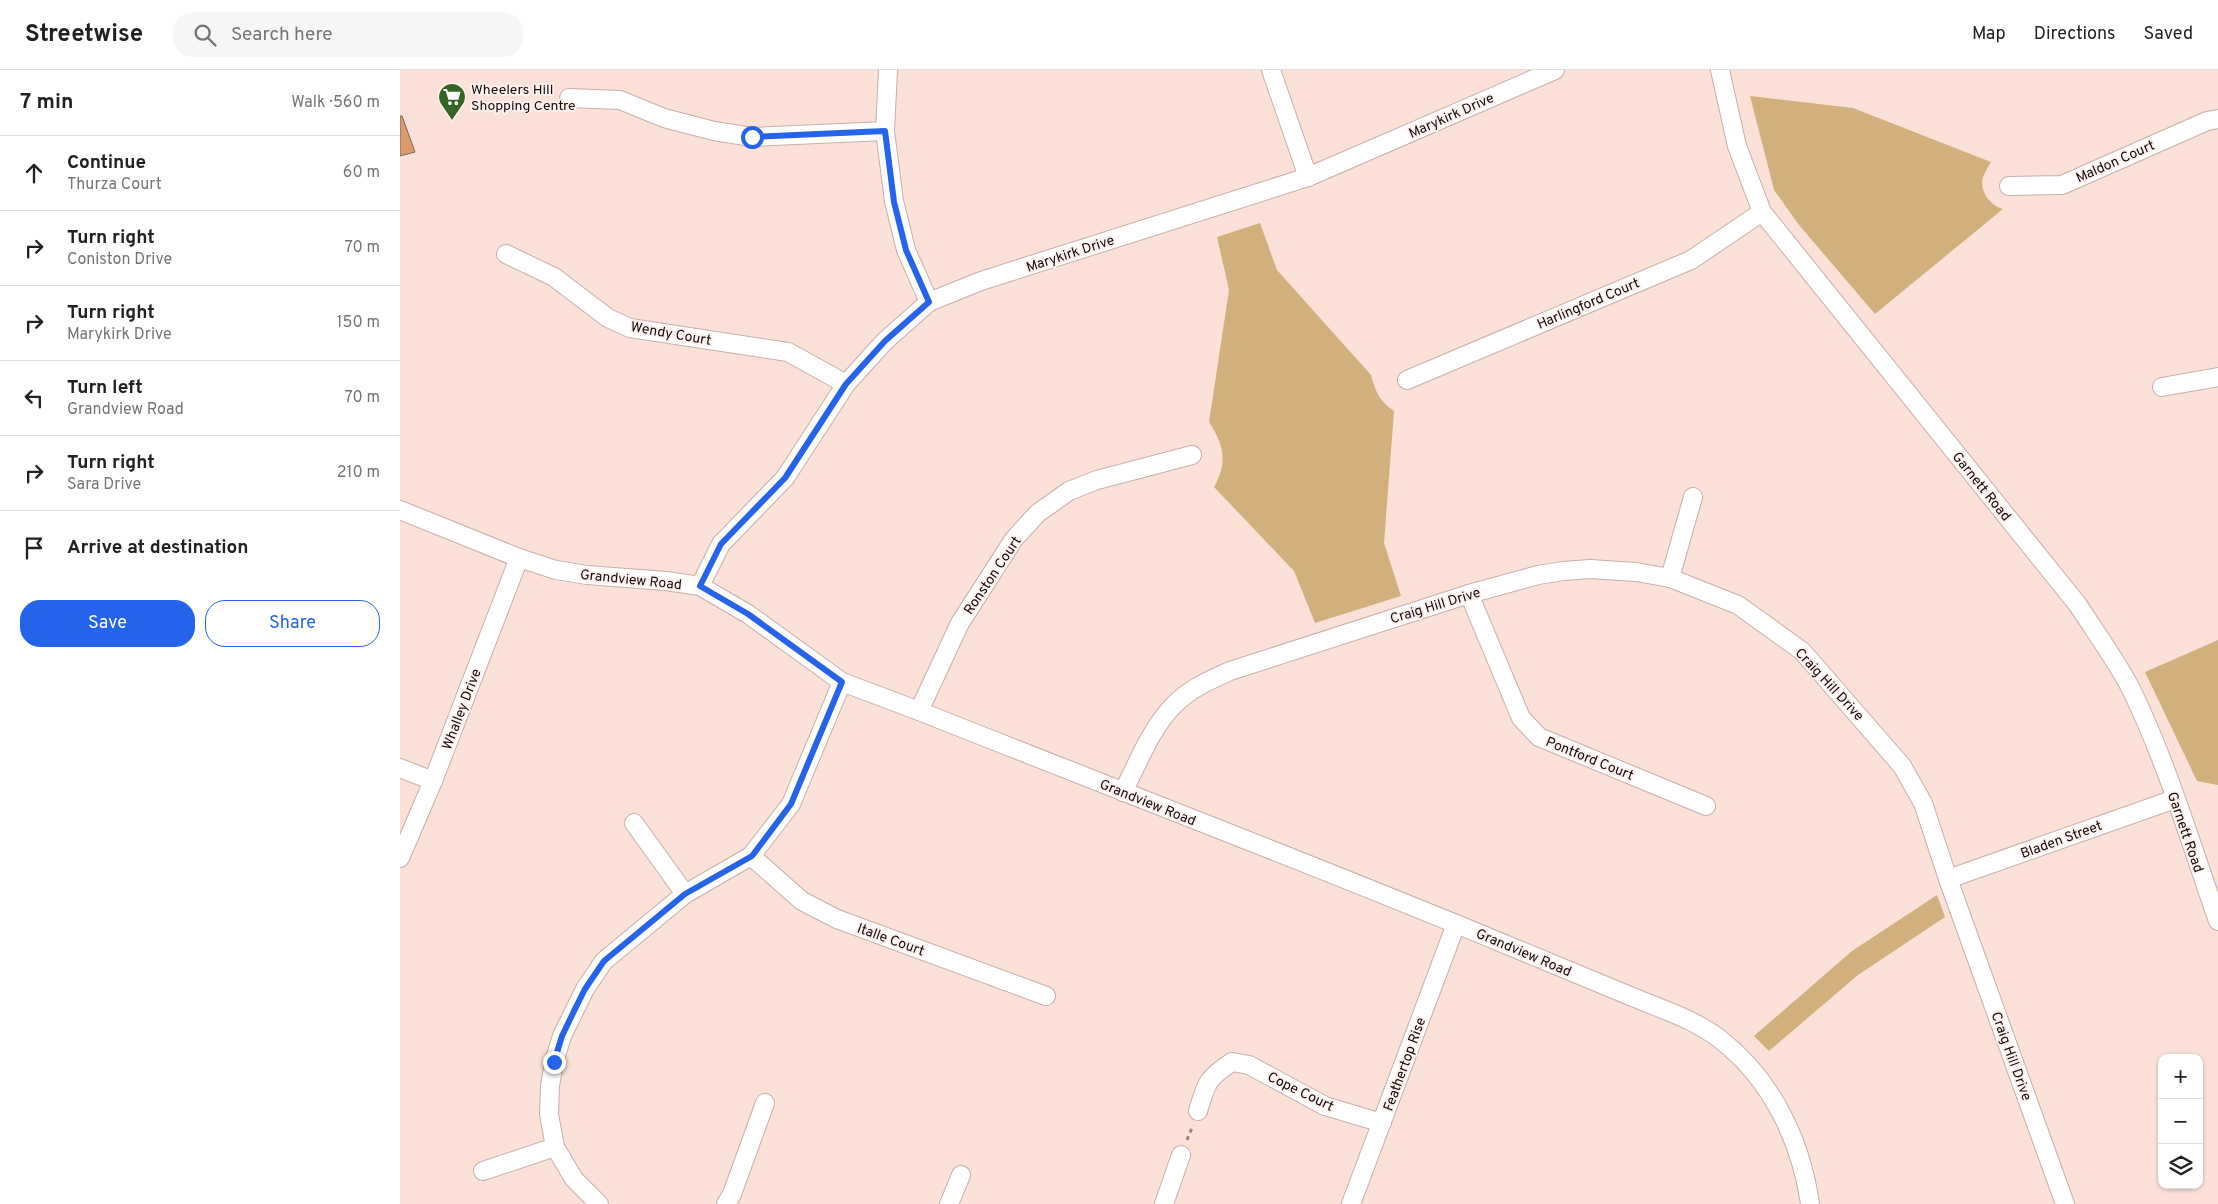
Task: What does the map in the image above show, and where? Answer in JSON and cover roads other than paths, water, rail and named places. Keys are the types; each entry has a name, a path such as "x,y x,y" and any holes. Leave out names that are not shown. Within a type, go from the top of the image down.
{"street":[{"path":"888,70 885,131 894,202 904,242 929,302"},
{"path":"1271,70 1308,177"},
{"name":"Marykirk Drive","path":"700,586 721,544 785,478 846,384 885,341 929,302 981,282 1308,177 1555,70"},
{"name":"Garnett Road","path":"1720,70 1737,146 1762,212 2078,605 2130,689 2157,749 2218,921"},
{"path":"569,98 620,100 664,118 752,137 885,131"},
{"name":"Maldon Court","path":"2009,186 2062,184 2207,121 2218,119"},
{"name":"Harlingford Court","path":"1407,380 1691,260 1762,212"},
{"name":"Wendy Court","path":"506,254 554,278 608,318 630,328 788,352 846,384"},
{"path":"2162,387 2218,377"},
{"name":"Ronston Court","path":"919,711 960,623 1014,539 1038,513 1069,491 1097,480 1192,455"},
{"path":"1670,578 1693,497"},
{"name":"Grandview Road","path":"400,510 519,558 556,570 587,575 666,581 700,586 748,614 842,682 1456,924 1682,1017 1719,1039 1750,1067 1773,1098 1789,1129 1800,1157 1810,1204"},
{"name":"Whalley Drive","path":"400,858 433,781 519,558"},
{"name":"Craig Hill Drive","path":"1123,792 1157,728 1174,705 1200,685 1230,671 1469,594 1538,575 1590,569 1636,572 1670,578 1738,605 1802,651 1902,766 1923,803 1948,879 2065,1204"},
{"name":"Pontford Court","path":"1469,594 1521,718 1539,737 1706,806"},
{"path":"599,1204 574,1179 555,1147 549,1114 550,1086 554,1062 562,1036 585,989 604,961 685,894 752,856 791,804 842,682"},
{"path":"400,768 433,781"},
{"name":"Bladen Street","path":"1948,879 2174,799"},
{"path":"634,823 685,894"},
{"name":"Italle Court","path":"752,856 802,901 837,919 1046,996"},
{"name":"Feathertop Rise","path":"1351,1204 1456,924"},
{"name":"Cope Court","path":"1198,1111 1207,1082 1218,1070 1232,1062 1249,1065 1325,1106 1382,1123"},
{"path":"726,1204 732,1194 765,1103"},
{"path":"483,1171 555,1147"},
{"path":"1164,1204 1181,1155"},
{"path":"949,1204 961,1175"}],"place":[{"name":"Wheelers Hill Shopping Centre","path":"452,121"}]}
